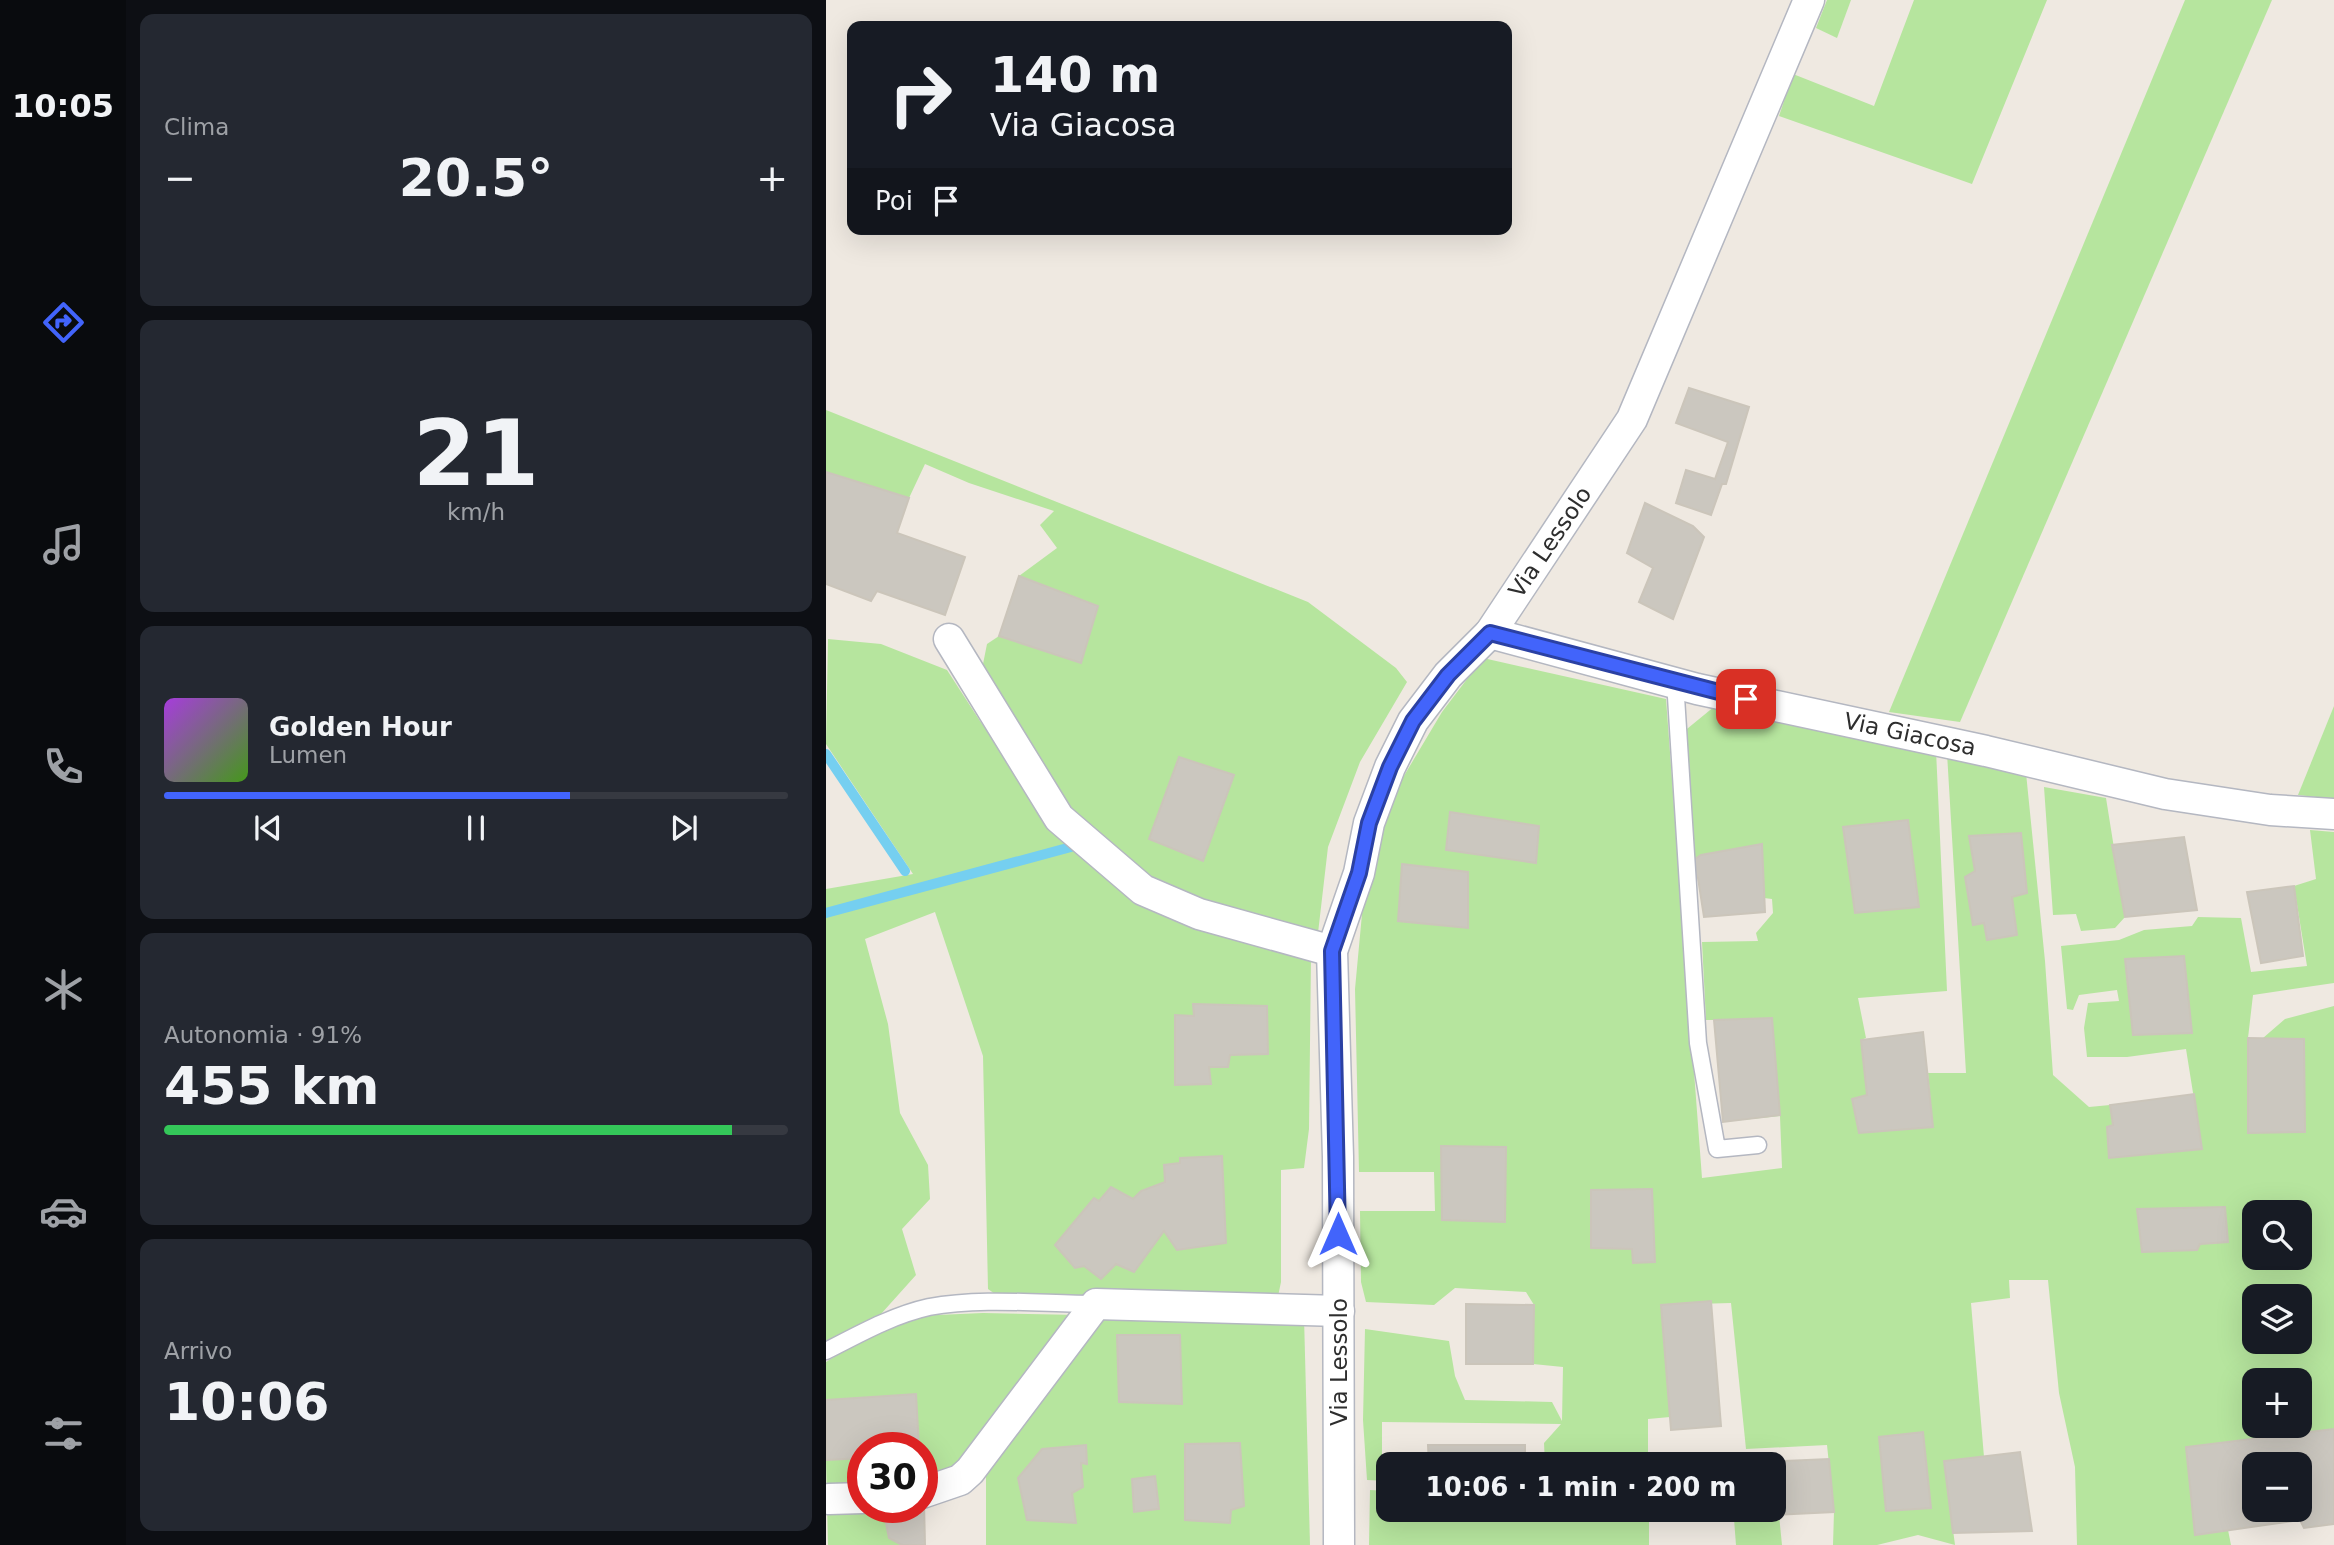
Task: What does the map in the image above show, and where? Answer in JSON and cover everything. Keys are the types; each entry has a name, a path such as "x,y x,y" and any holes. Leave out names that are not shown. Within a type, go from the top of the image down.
{"street":[{"name":"Via Lessolo","path":"1339,1545 1339,1311 1332,951 1359,873 1369,823 1390,767 1413,721 1448,675 1490,633 1632,419 1809,0"},
{"name":"Via Giacosa","path":"1490,633 1675,681 2121,781 2165,794 2270,810 2334,814"},
{"path":"949,639 1059,818 1143,890 1188,909 1332,951"},
{"path":"938,1488 960,1480 970,1471 1096,1304 1339,1311"},
{"path":"829,1499 847,1498"}],"lane":[{"path":"1675,681 1698,1043 1714,1136 1717,1149 1758,1145"},
{"path":"826,1351 879,1324 928,1308 980,1303 1096,1304"}],"green space":[{"path":"1827,0 1851,0 1837,38 1816,28"},
{"path":"1914,0 2047,0 1972,184 1779,116 1793,74 1874,106"},
{"path":"2185,0 2272,0 1960,722 1889,712"},
{"path":"826,410 1308,602 1396,668 1407,682 1360,762 1328,847 1318,933 1187,897 1126,861 1082,822 1038,761 982,669 987,644 999,636 1081,663 1098,606 1019,576 1057,548 1040,525 1054,511 969,483 925,464 909,498 826,472"},
{"path":"828,639 881,644 947,670 980,721 1066,837 1147,903 1203,931 1311,957 1309,1129 1304,1168 1281,1170 1281,1282 1277,1301 995,1294 988,1289 983,1056 935,912 865,939 888,1024 900,1113 928,1165 930,1199 902,1229 916,1275 881,1314 826,1345 826,889 913,874 826,744"},
{"path":"1483,658 1666,699 1702,1178 1782,1168 1780,1116 1723,1122 1714,1020 1706,1020 1702,942 1758,941 1756,933 1773,913 1772,899 1764,898 1762,845 1701,855 1693,863 1682,733 1715,706 1936,750 1947,991 1858,998 1866,1038 1861,1040 1867,1095 1853,1099 1859,1133 1933,1127 1928,1073 1966,1073 1947,753 2026,773 2045,961 2053,1075 2089,1107 2110,1105 2113,1125 2107,1128 2109,1157 2202,1149 2186,1049 2127,1057 2087,1057 2084,1028 2088,1003 2119,1001 2117,990 2079,995 2073,1010 2067,1009 2061,946 2119,940 2144,930 2192,926 2198,917 2241,918 2251,972 2307,966 2294,886 2316,879 2310,830 2334,832 2334,983 2253,995 2248,1038 2248,1132 2305,1132 2304,1039 2263,1038 2285,1019 2334,1006 2334,1429 2312,1432 2312,1368 2242,1368 2242,1438 2260,1438 2186,1447 2228,1530 2231,1545 2077,1545 2075,1467 2059,1393 2048,1280 2009,1280 2010,1298 1971,1303 1984,1457 1944,1461 1955,1545 1918,1535 1877,1545 1833,1545 1834,1512 1827,1445 1746,1449 1731,1303 1661,1305 1670,1417 1648,1419 1648,1452 1544,1452 1544,1443 1561,1424 1382,1422 1382,1452 1376,1452 1376,1480 1367,1480 1363,1420 1365,1329 1449,1341 1455,1376 1465,1400 1552,1402 1562,1421 1563,1367 1533,1364 1534,1305 1526,1292 1455,1288 1434,1305 1366,1302 1361,1282 1360,1211 1435,1211 1434,1172 1359,1172 1355,989 1365,882 1386,806 1442,712"},
{"path":"2334,706 2334,799 2298,795"},
{"path":"2044,787 2106,798 2125,917 2115,928 2081,931 2076,914 2053,915"},
{"path":"983,1313 1079,1315 979,1454 938,1474 938,1432 918,1432 916,1395 826,1400 826,1362 858,1342 915,1316"},
{"path":"1304,1317 1310,1545 986,1545 986,1465 1098,1319"},
{"path":"847,1459 847,1523 887,1523 889,1538 902,1545 828,1545 826,1460"},
{"path":"1370,1490 1376,1490 1376,1522 1649,1522 1649,1545 1369,1545"},
{"path":"1734,1522 1780,1522 1782,1545 1736,1545"}],"building":[{"path":"1689,388 1749,407 1726,484 1722,484 1711,515 1676,503 1686,470 1715,479 1728,442 1676,423"},
{"path":"826,472 909,498 897,533 965,557 945,615 877,591 871,601 826,584"},
{"path":"1645,503 1693,526 1704,537 1673,619 1639,602 1653,568 1627,553"},
{"path":"1019,576 1098,606 1081,663 999,636"},
{"path":"1179,757 1234,775 1203,861 1149,839"},
{"path":"1450,812 1539,826 1536,863 1446,850"},
{"path":"1908,820 1919,907 1855,913 1843,827"},
{"path":"2021,833 2027,893 2012,897 2017,935 1987,940 1984,923 1973,925 1965,877 1975,871 1969,836"},
{"path":"2184,837 2197,910 2125,917 2112,845"},
{"path":"1762,844 1765,912 1704,917 1698,878 1693,870 1695,859 1701,855"},
{"path":"1402,864 1468,872 1468,928 1398,921"},
{"path":"2294,886 2303,956 2261,963 2247,892"},
{"path":"2184,956 2192,1033 2133,1035 2125,959"},
{"path":"1193,1004 1267,1006 1268,1054 1230,1055 1228,1067 1209,1067 1211,1084 1175,1085 1175,1015 1194,1016"},
{"path":"1772,1018 1780,1115 1723,1122 1714,1020"},
{"path":"1923,1032 1933,1127 1859,1133 1852,1099 1867,1095 1861,1040"},
{"path":"2248,1038 2304,1039 2305,1132 2248,1133"},
{"path":"2194,1094 2202,1149 2109,1158 2107,1127 2113,1125 2110,1105"},
{"path":"1441,1146 1506,1147 1505,1222 1442,1220"},
{"path":"1222,1156 1226,1243 1177,1250 1164,1231 1134,1272 1116,1264 1101,1279 1084,1266 1075,1268 1055,1245 1094,1198 1099,1201 1111,1187 1133,1199 1141,1191 1165,1182 1164,1165 1180,1163 1180,1158"},
{"path":"1652,1189 1655,1262 1633,1263 1632,1249 1591,1248 1591,1190"},
{"path":"2225,1207 2228,1242 2200,1244 2197,1250 2142,1252 2137,1209"},
{"path":"1711,1301 1721,1426 1671,1430 1661,1305"},
{"path":"1466,1304 1534,1305 1533,1364 1466,1364"},
{"path":"1117,1335 1180,1335 1182,1404 1119,1402"},
{"path":"916,1394 918,1432 847,1432 847,1459 826,1460 826,1400"},
{"path":"2334,1429 2334,1524 2304,1528 2301,1522 2312,1522 2312,1452 2242,1452 2242,1522 2286,1522 2195,1535 2186,1447 2260,1438 2312,1438 2312,1432"},
{"path":"1923,1432 1931,1508 1886,1511 1879,1437"},
{"path":"1240,1443 1244,1506 1231,1510 1230,1523 1185,1520 1185,1444"},
{"path":"1086,1445 1087,1464 1081,1463 1083,1487 1072,1493 1076,1523 1027,1520 1018,1478 1042,1449"},
{"path":"1428,1445 1525,1445 1525,1452 1428,1452"},
{"path":"2020,1452 2032,1531 1953,1533 1944,1461"},
{"path":"1829,1459 1834,1512 1786,1514 1786,1461"},
{"path":"1155,1476 1159,1509 1134,1512 1132,1479"},
{"path":"886,1523 924,1523 925,1545 902,1545 889,1538"}],"waterway":[{"path":"826,754 905,871"},
{"path":"826,913 1071,847"}],"route":[{"path":"1338,1234 1332,951 1359,873 1369,823 1390,767 1413,721 1448,675 1490,633 1746,699"}]}
